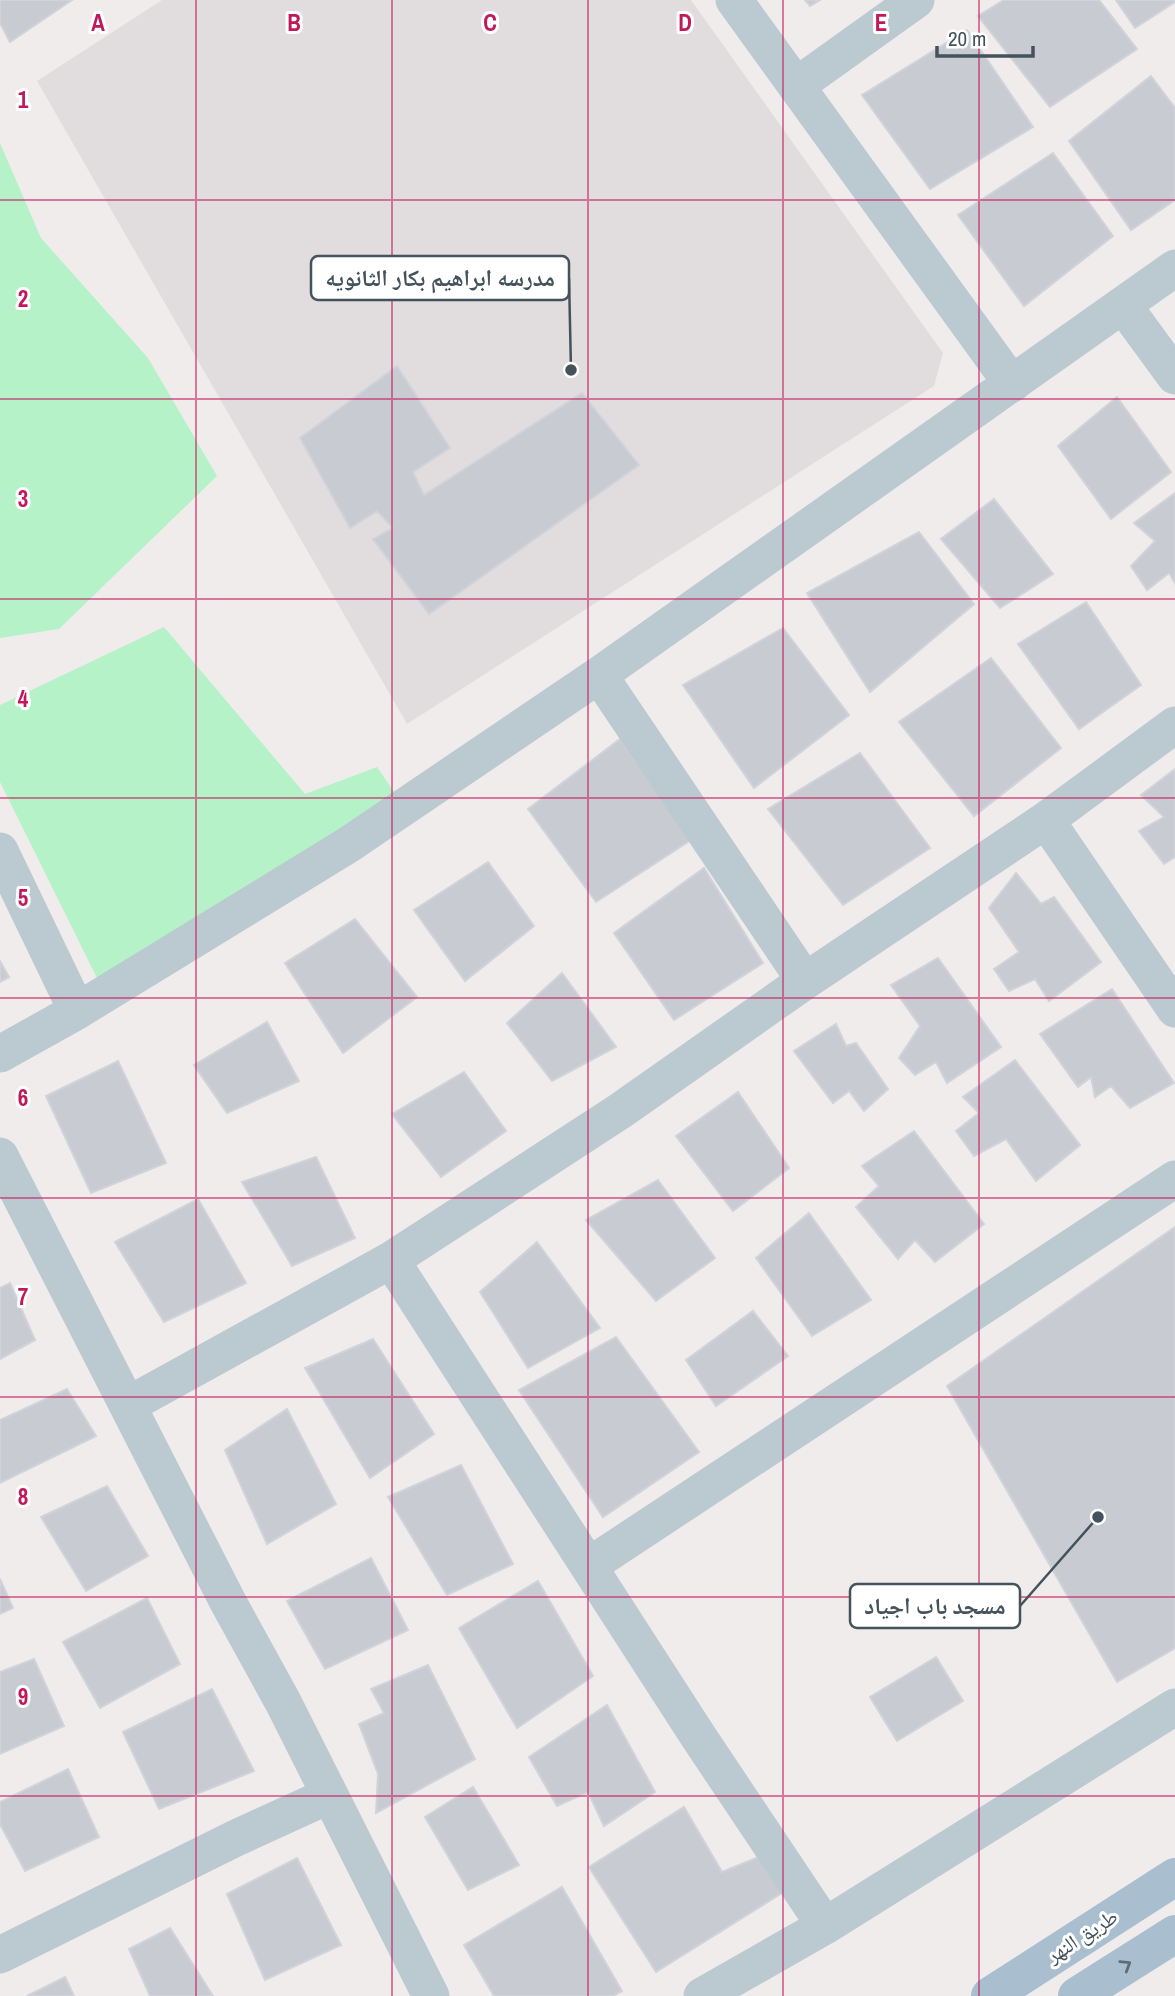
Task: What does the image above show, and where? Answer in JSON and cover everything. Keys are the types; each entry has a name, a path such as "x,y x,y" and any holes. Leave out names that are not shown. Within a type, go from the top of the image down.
{"main road":[{"name":"طريق النهر","path":"989,1996 1175,1877"},
{"path":"1077,1996 1175,1934"}],"street":[{"path":"734,0 1012,384"},
{"path":"796,86 916,0"},
{"path":"0,1054 77,1011 348,845 599,675 1175,268"},
{"path":"1123,305 1175,376"},
{"path":"599,675 805,981"},
{"path":"128,1405 391,1260 620,1111 805,981 1046,820 1175,725"},
{"path":"1046,820 1175,1009"},
{"path":"0,852 77,1011"},
{"path":"0,1156 431,1996"},
{"path":"590,1565 1175,1179"},
{"path":"391,1260 698,1736 825,1926"},
{"path":"702,1996 825,1926 1175,1707"},
{"path":"0,1955 330,1795"}],"shaded area":[{"path":"162,0 691,0 943,353 934,386 407,724 37,81"}],"green space":[{"path":"0,143 41,238 148,358 217,476 59,629 0,638"},
{"path":"164,627 305,794 377,767 402,803 98,980 0,782 0,705"}],"building":[{"path":"0,0 72,0 10,42 0,23"},
{"path":"805,0 820,0 810,6"},
{"path":"1004,0 1099,0 1137,49 1050,107 978,16"},
{"path":"1116,0 1175,0 1175,2 1135,28"},
{"path":"967,30 1033,127 930,189 862,95"},
{"path":"1151,76 1175,108 1175,200 1131,230 1069,141"},
{"path":"1053,153 1113,236 1024,306 958,215"},
{"path":"397,366 450,448 413,472 424,495 582,393 639,465 429,614 373,539 393,528 377,511 350,528 300,438"},
{"path":"1117,397 1171,472 1111,519 1058,446"},
{"path":"1175,493 1175,583 1169,573 1147,590 1131,566 1155,541 1134,523"},
{"path":"994,499 1053,574 1000,608 941,539"},
{"path":"919,532 974,604 870,692 807,593"},
{"path":"1086,602 1141,685 1079,729 1018,644"},
{"path":"783,628 849,715 754,788 683,685"},
{"path":"991,658 1061,748 974,816 899,722"},
{"path":"620,739 691,840 596,902 528,809"},
{"path":"860,753 930,848 843,905 768,809"},
{"path":"1175,769 1175,857 1164,864 1139,831 1164,817 1141,795"},
{"path":"488,862 534,926 465,981 414,910"},
{"path":"704,868 763,963 674,1020 614,933"},
{"path":"1016,873 1041,904 1054,897 1101,962 1049,1001 1035,979 1009,991 994,969 1019,952 989,908"},
{"path":"355,919 417,997 343,1053 285,963"},
{"path":"938,958 1001,1047 947,1083 936,1062 915,1075 899,1058 920,1026 891,985"},
{"path":"0,961 9,977 0,982"},
{"path":"562,973 616,1047 552,1081 507,1023"},
{"path":"1112,989 1174,1083 1130,1108 1111,1086 1095,1097 1091,1077 1078,1087 1040,1034"},
{"path":"267,1022 299,1081 227,1113 194,1065"},
{"path":"836,1024 846,1046 856,1043 888,1089 864,1111 849,1091 833,1103 794,1051"},
{"path":"1015,1060 1080,1145 1036,1181 1006,1139 974,1156 956,1131 979,1113 963,1097"},
{"path":"118,1061 166,1163 91,1193 46,1096"},
{"path":"464,1072 506,1131 441,1177 392,1114"},
{"path":"738,1092 789,1168 733,1211 676,1136"},
{"path":"914,1131 984,1224 935,1262 915,1240 898,1259 856,1207 879,1186 862,1166"},
{"path":"316,1157 355,1238 292,1266 242,1182"},
{"path":"658,1180 715,1258 656,1301 586,1220"},
{"path":"198,1199 246,1283 164,1322 115,1242"},
{"path":"809,1213 871,1300 812,1336 756,1258"},
{"path":"1175,1227 1175,1648 1117,1682 947,1386"},
{"path":"537,1242 600,1328 528,1368 480,1292"},
{"path":"10,1283 35,1340 0,1359 0,1288"},
{"path":"753,1311 788,1356 716,1406 686,1360"},
{"path":"616,1337 699,1452 603,1517 519,1390"},
{"path":"373,1339 434,1434 370,1478 305,1368"},
{"path":"67,1389 96,1436 0,1483 0,1420"},
{"path":"287,1409 336,1504 267,1544 225,1450"},
{"path":"461,1465 513,1564 447,1595 388,1497"},
{"path":"107,1486 148,1556 86,1591 41,1517"},
{"path":"371,1558 408,1630 325,1669 287,1601"},
{"path":"0,1579 13,1608 0,1614"},
{"path":"538,1581 593,1676 517,1728 459,1628"},
{"path":"147,1598 180,1664 100,1708 63,1642"},
{"path":"936,1657 963,1701 897,1741 870,1697"},
{"path":"34,1659 64,1726 0,1754 0,1672"},
{"path":"428,1665 475,1759 376,1813 378,1774 359,1724 384,1713 371,1689"},
{"path":"212,1689 254,1771 159,1809 123,1732"},
{"path":"607,1705 655,1792 604,1826 588,1792 557,1806 529,1757"},
{"path":"68,1769 99,1837 25,1871 0,1824 0,1802"},
{"path":"473,1787 519,1865 468,1890 425,1817"},
{"path":"684,1807 722,1872 761,1856 782,1893 656,1972 589,1867"},
{"path":"297,1858 341,1945 265,1980 227,1894"},
{"path":"562,1887 622,1991 613,1996 494,1996 464,1945"},
{"path":"170,1928 213,1996 150,1996 129,1949"},
{"path":"65,1977 74,1996 27,1996"}],"place":[{"name":"مدرسه ابراهيم بكار الثانويه","path":"571,370"},
{"name":"مسجد باب اجياد","path":"1098,1517"}]}
